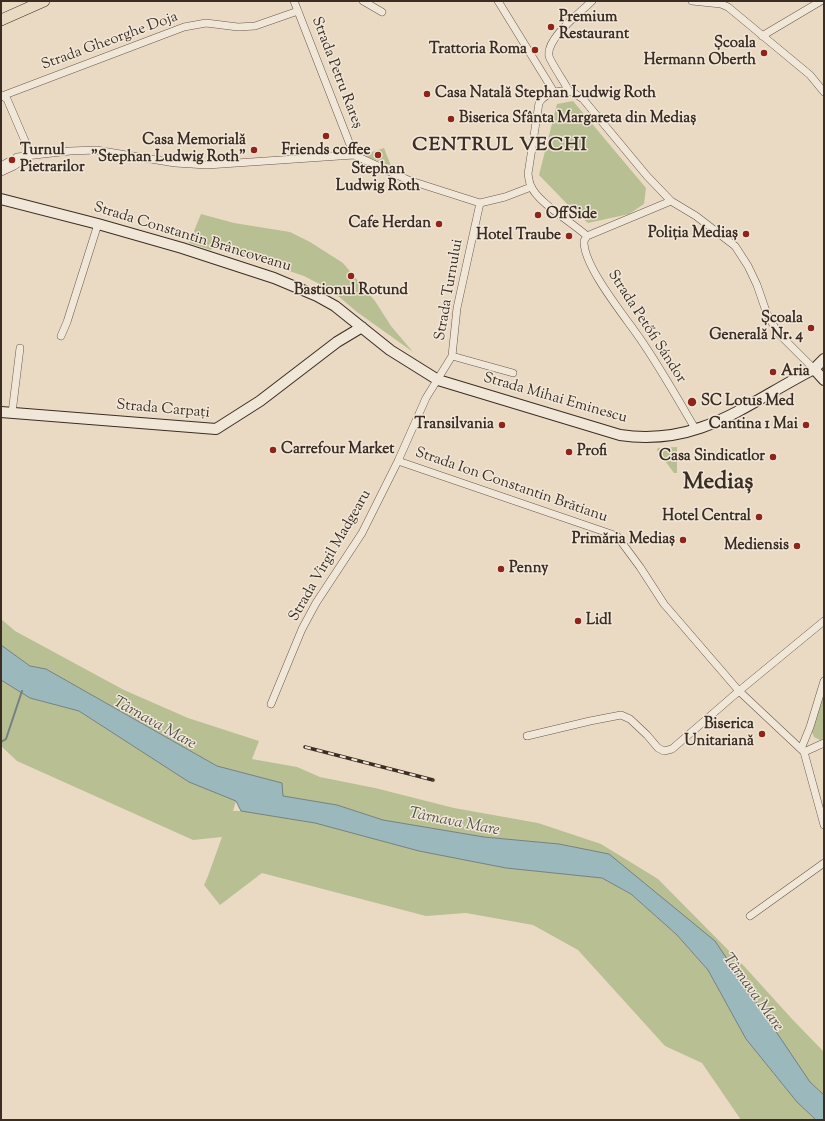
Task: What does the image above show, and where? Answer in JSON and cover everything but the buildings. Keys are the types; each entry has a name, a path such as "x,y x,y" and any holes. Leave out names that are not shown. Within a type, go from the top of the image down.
{"main road":[{"path":"1,20 44,1"},
{"name":"Strada Constantin Brâncoveanu","path":"2,199 182,248 274,278 317,296 335,306 362,327"},
{"name":"Strada Mihai Eminescu","path":"362,327 390,350 438,380 620,435 630,436 666,436 696,430 733,415 792,380 814,369 824,359"},
{"name":"Strada Carpați","path":"1,412 216,430 260,401 337,342 362,327"},
{"path":"814,369 824,380"}],"street":[{"name":"Strada Petru Rareș","path":"294,1 354,155"},
{"path":"363,1 382,12"},
{"path":"498,1 554,92"},
{"path":"592,1 555,36 551,45 549,56 569,91 582,99 647,176 671,201 696,216 735,246 748,266 757,285 767,314 778,332 814,369"},
{"path":"692,1 721,4 728,7 810,75 824,92"},
{"path":"762,36 821,1"},
{"name":"Strada Gheorghe Doja","path":"1,95 184,27 206,23 238,27 255,26 298,11"},
{"path":"569,91 554,92 544,97 539,103 528,174 531,187 539,197 586,236 671,201"},
{"path":"1,95 7,99 31,155"},
{"path":"17,157 70,151 96,150 175,163 207,165 354,155 408,180 480,203 505,198 531,187"},
{"path":"1,172 31,155"},
{"path":"1,166 8,162"},
{"name":"Strada Turnului","path":"438,380 452,356 457,308 480,203"},
{"path":"61,336 68,322 98,224"},
{"name":"Strada Petőfi Sándor","path":"586,236 584,241 586,254 597,276 643,343 696,430"},
{"path":"12,413 20,348"},
{"path":"452,356 513,373"},
{"name":"Strada Virgil Madgearu","path":"271,704 302,629 362,533 398,461 426,398 438,380"},
{"name":"Strada Ion Constantin Brătianu","path":"398,461 617,536 640,567 664,604 739,691 802,750"},
{"path":"527,736 590,721 621,716 630,719 658,748 664,751 672,749 739,691 824,621"},
{"path":"824,681 802,750 824,824"},
{"path":"802,750 824,743"},
{"path":"750,916 824,864"}],"green space":[{"path":"573,101 646,188 644,204 629,214 588,223 539,175 557,104"},
{"path":"384,148 391,166 363,155"},
{"path":"201,214 234,223 290,232 310,242 343,263 375,301 391,326 413,352 357,312 331,290 304,276 214,246 211,250 189,243"},
{"path":"677,447 677,473 674,473 657,450 658,448"},
{"path":"1,619 15,631 124,690 188,718 259,741 252,759 297,767 320,777 375,788 454,808 538,823 601,844 658,879 744,966 824,1052 824,1095 810,1082 609,854 559,844 484,837 383,820 337,805 283,796 282,783 217,766 46,669 30,666 1,645"},
{"path":"1,680 30,698 79,711 189,782 236,801 233,811 315,823 419,851 506,868 602,878 631,894 677,935 708,970 746,1039 797,1102 816,1120 741,1120 702,1063 665,1046 578,950 533,925 466,913 426,916 262,873 220,905 204,885 222,837 193,840 17,761 1,746"},
{"path":"824,681 824,738 820,740 814,737 810,727"}],"water":[{"path":"1,645 30,666 46,669 217,766 282,783 283,796 337,805 383,820 484,837 559,844 609,854 715,941 810,1082 824,1095 824,1120 816,1120 797,1102 746,1039 708,970 677,935 631,894 602,878 506,868 419,851 315,823 241,811 236,801 189,782 79,711 30,698 1,680"}],"waterway":[{"path":"1,742 6,739 22,691"}],"railway":[{"path":"305,747 433,780"}],"place":[{"name":"Premium Restaurant","path":"551,27"},
{"name":"Trattoria Roma","path":"535,50"},
{"name":"Școala Hermann Oberth","path":"764,53"},
{"name":"Casa Natală Stephan Ludwig Roth","path":"427,94"},
{"name":"Biserica Sfânta Margareta din Mediaș","path":"451,119"},
{"name":"Friends coffee","path":"326,136"},
{"name":"Casa Memorială \"Stephan Ludwig Roth\"","path":"254,150"},
{"name":"Stephan Ludwig Roth","path":"378,155"},
{"name":"Turnul Pietrarilor","path":"12,160"},
{"name":"OffSide","path":"538,215"},
{"name":"Cafe Herdan","path":"439,224"},
{"name":"Poliția Mediaș","path":"746,234"},
{"name":"Hotel Traube","path":"569,236"},
{"name":"Bastionul Rotund","path":"351,276"},
{"name":"Școala Generală Nr. 4","path":"811,328"},
{"name":"Aria","path":"773,372"},
{"name":"SC Lotus Med","path":"692,402"},
{"name":"Transilvania","path":"502,425"},
{"name":"Cantina 1 Mai","path":"806,425"},
{"name":"Carrefour Market","path":"273,450"},
{"name":"Profi","path":"569,452"},
{"name":"Casa Sindicatlor","path":"773,457"},
{"name":"Hotel Central","path":"759,517"},
{"name":"Primăria Mediaș","path":"683,540"},
{"name":"Mediensis","path":"797,546"},
{"name":"Penny","path":"501,569"},
{"name":"Lidl","path":"578,621"},
{"name":"Biserica Unitariană","path":"762,734"}],"district":[{"name":"CENTRUL VECHI","path":"500,147"},
{"name":"Mediaș","path":"718,484"}],"water label":[{"name":"Târnava Mare","path":"154,724"},
{"name":"Târnava Mare","path":"454,823"},
{"name":"Târnava Mare","path":"752,993"}]}
